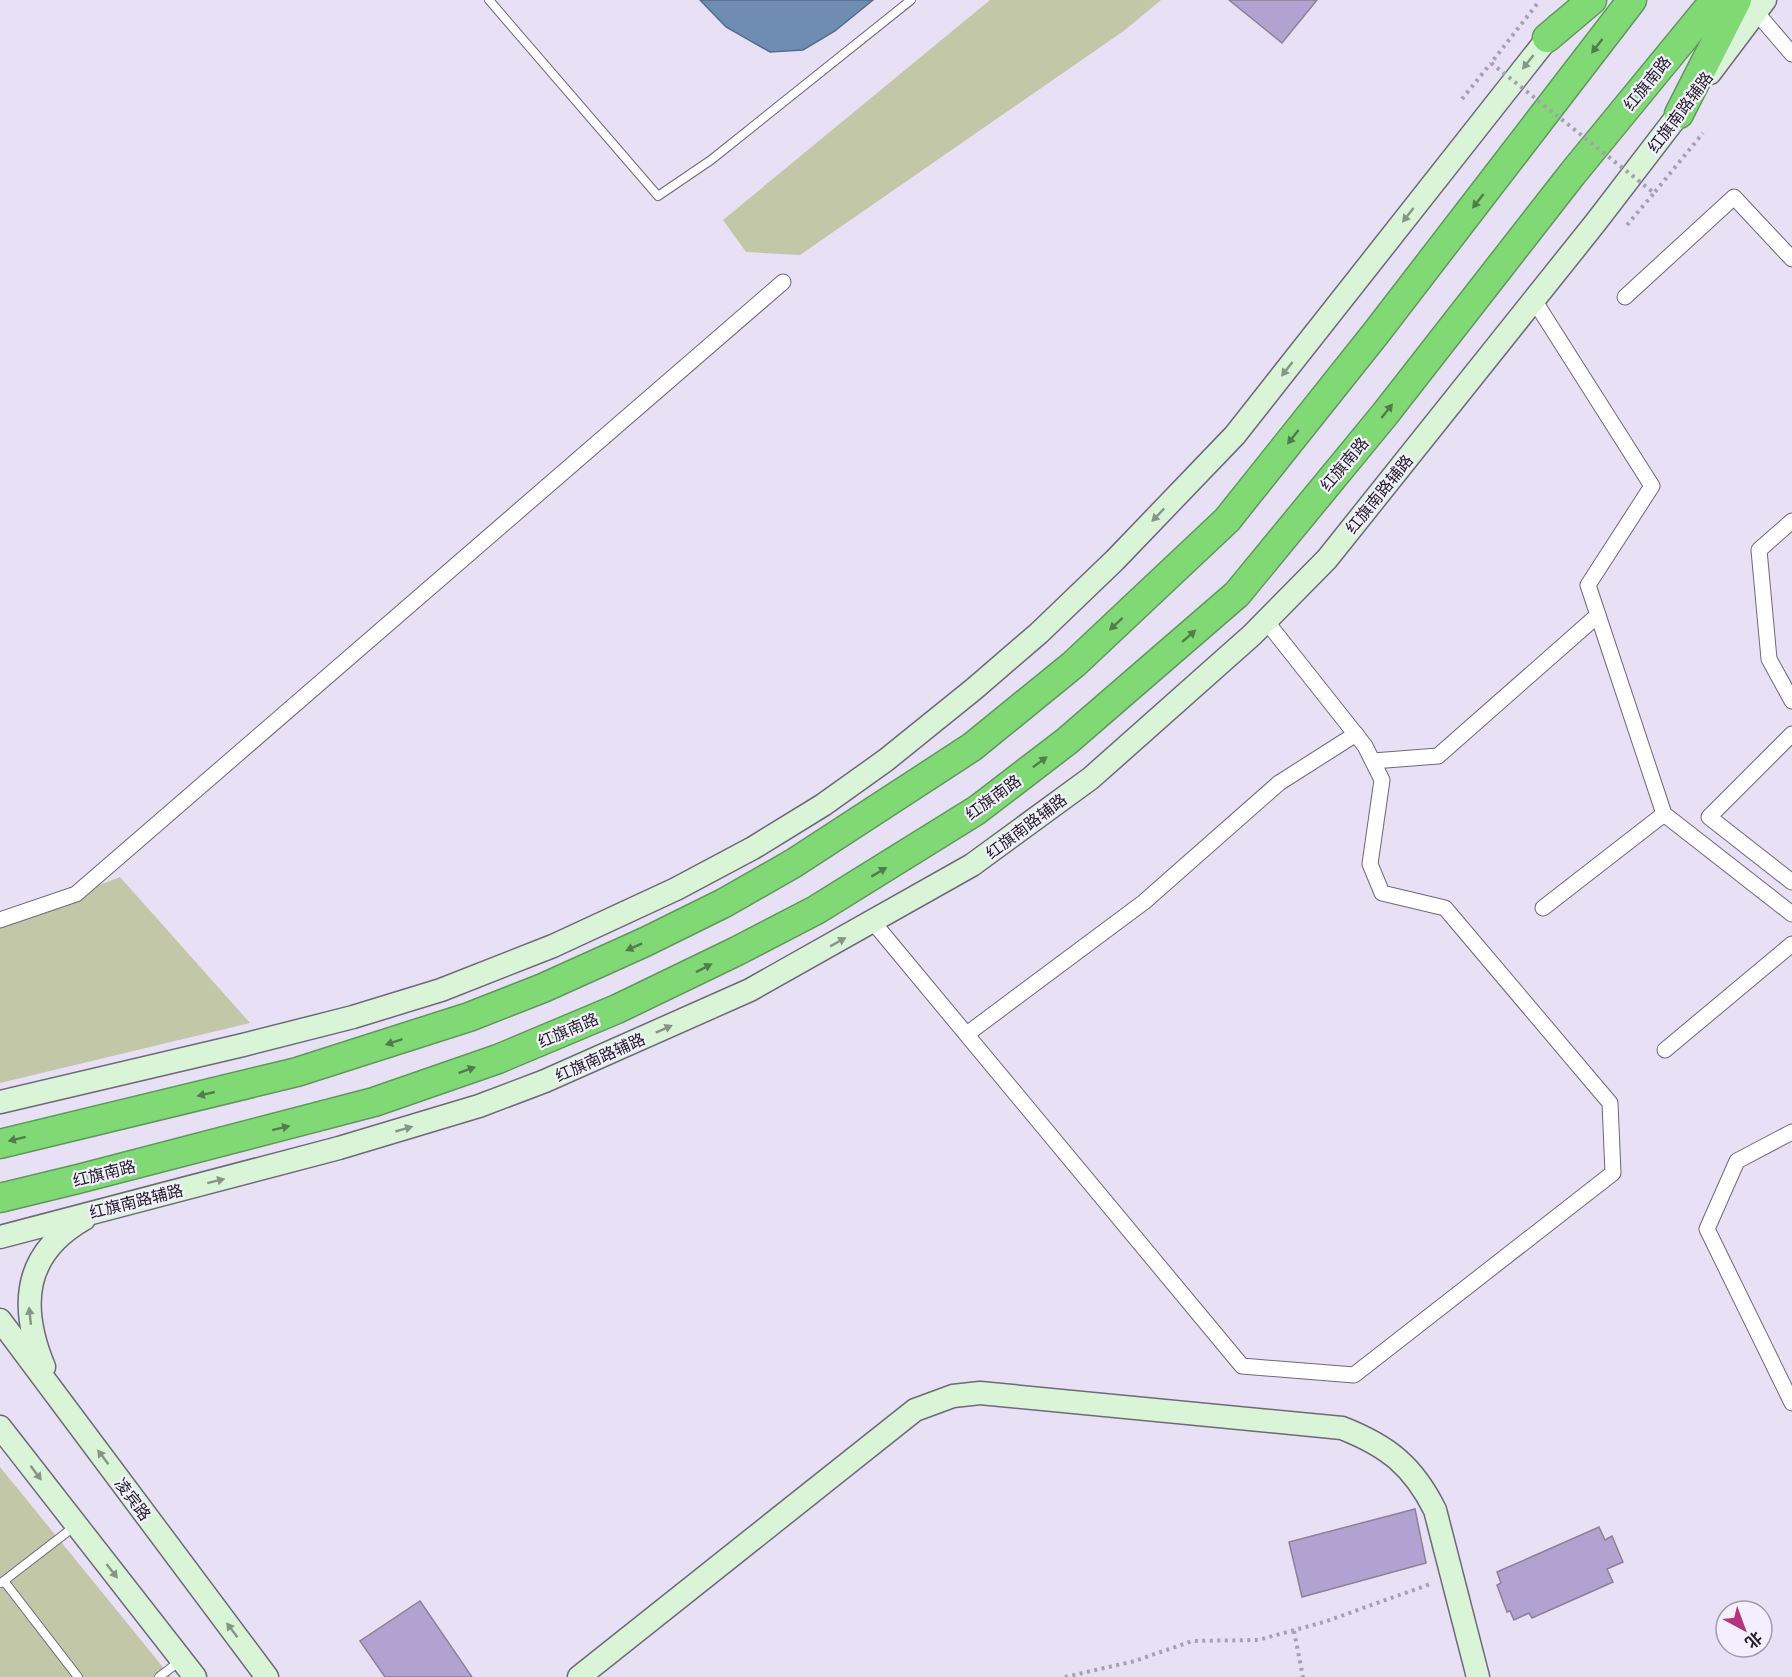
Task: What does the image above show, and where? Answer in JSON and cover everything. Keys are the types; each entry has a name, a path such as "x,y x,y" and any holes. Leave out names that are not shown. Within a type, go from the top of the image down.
{"highway":[{"path":"1547,38 1592,0"},
{"path":"0,1144 297,1072 448,1024 543,988 724,903 794,863 972,747 1074,664 1227,520 1376,333 1632,0"},
{"name":"红旗南路","path":"0,1198 374,1102 488,1063 676,982 737,951 816,910 977,810 1067,741 1237,594 1385,414 1574,173 1715,0"},
{"path":"1679,114 1752,4"}],"main road":[{"path":"0,1102 353,1017 441,990 553,946 676,889 753,848 823,805 886,760 1039,633 1115,560 1235,435 1578,0"},
{"name":"红旗南路辅路","path":"0,1237 339,1148 437,1119 512,1093 616,1050 750,990 972,865 1091,778 1252,635 1327,559 1679,114"},
{"path":"54,1392 32,1331 28,1295 36,1268 52,1244 77,1223 98,1211"},
{"name":"凌宾路","path":"0,1320 267,1677"},
{"path":"579,1677 915,1410 952,1396 980,1393 1342,1428 1369,1439 1395,1456 1424,1488 1435,1510 1478,1677"},
{"path":"0,1426 188,1668"}],"street":[{"path":"1752,4 1792,54"},
{"path":"1625,297 1734,197 1792,259"},
{"path":"0,920 76,894 783,282"},
{"path":"1534,300 1652,486 1588,585 1664,814 1792,914"},
{"path":"1792,521 1759,550 1770,659 1792,701"},
{"path":"1373,761 1438,756 1598,615"},
{"path":"873,922 1242,1366 1354,1375 1614,1173 1610,1103 1445,908 1382,893 1370,864 1382,780 1365,746 1266,621"},
{"path":"967,1034 1144,902 1279,783 1356,734"},
{"path":"1792,734 1709,817 1792,882"},
{"path":"1543,908 1664,814"},
{"path":"1665,1050 1792,944"},
{"path":"1792,1132 1737,1161 1707,1229 1792,1403"}],"lane":[{"path":"489,0 658,196 711,160 911,0"},
{"path":"76,1525 2,1583 78,1677"},
{"path":"159,1677 188,1668"}],"path":[{"path":"1462,99 1538,4"},
{"path":"1491,63 1654,193"},
{"path":"1627,225 1703,133"},
{"path":"1068,1677 1135,1661 1192,1641 1258,1640 1324,1622 1453,1576"},
{"path":"1294,1630 1303,1677"}],"green space":[{"path":"990,0 1161,0 1125,30 800,255 746,252 723,220"},
{"path":"120,877 250,1023 0,1083 0,924"},
{"path":"0,1467 171,1677 0,1677"}],"water":[{"path":"700,0 873,0 835,31 803,50 770,52 726,27"}],"building":[{"path":"1229,0 1317,0 1282,43"},
{"path":"1415,1509 1426,1563 1302,1597 1289,1542"},
{"path":"1599,1527 1605,1540 1612,1536 1623,1562 1607,1569 1613,1582 1532,1618 1529,1613 1514,1620 1510,1611 1507,1612 1497,1585 1501,1583 1497,1572"},
{"path":"420,1601 472,1677 385,1677 360,1641"}]}
